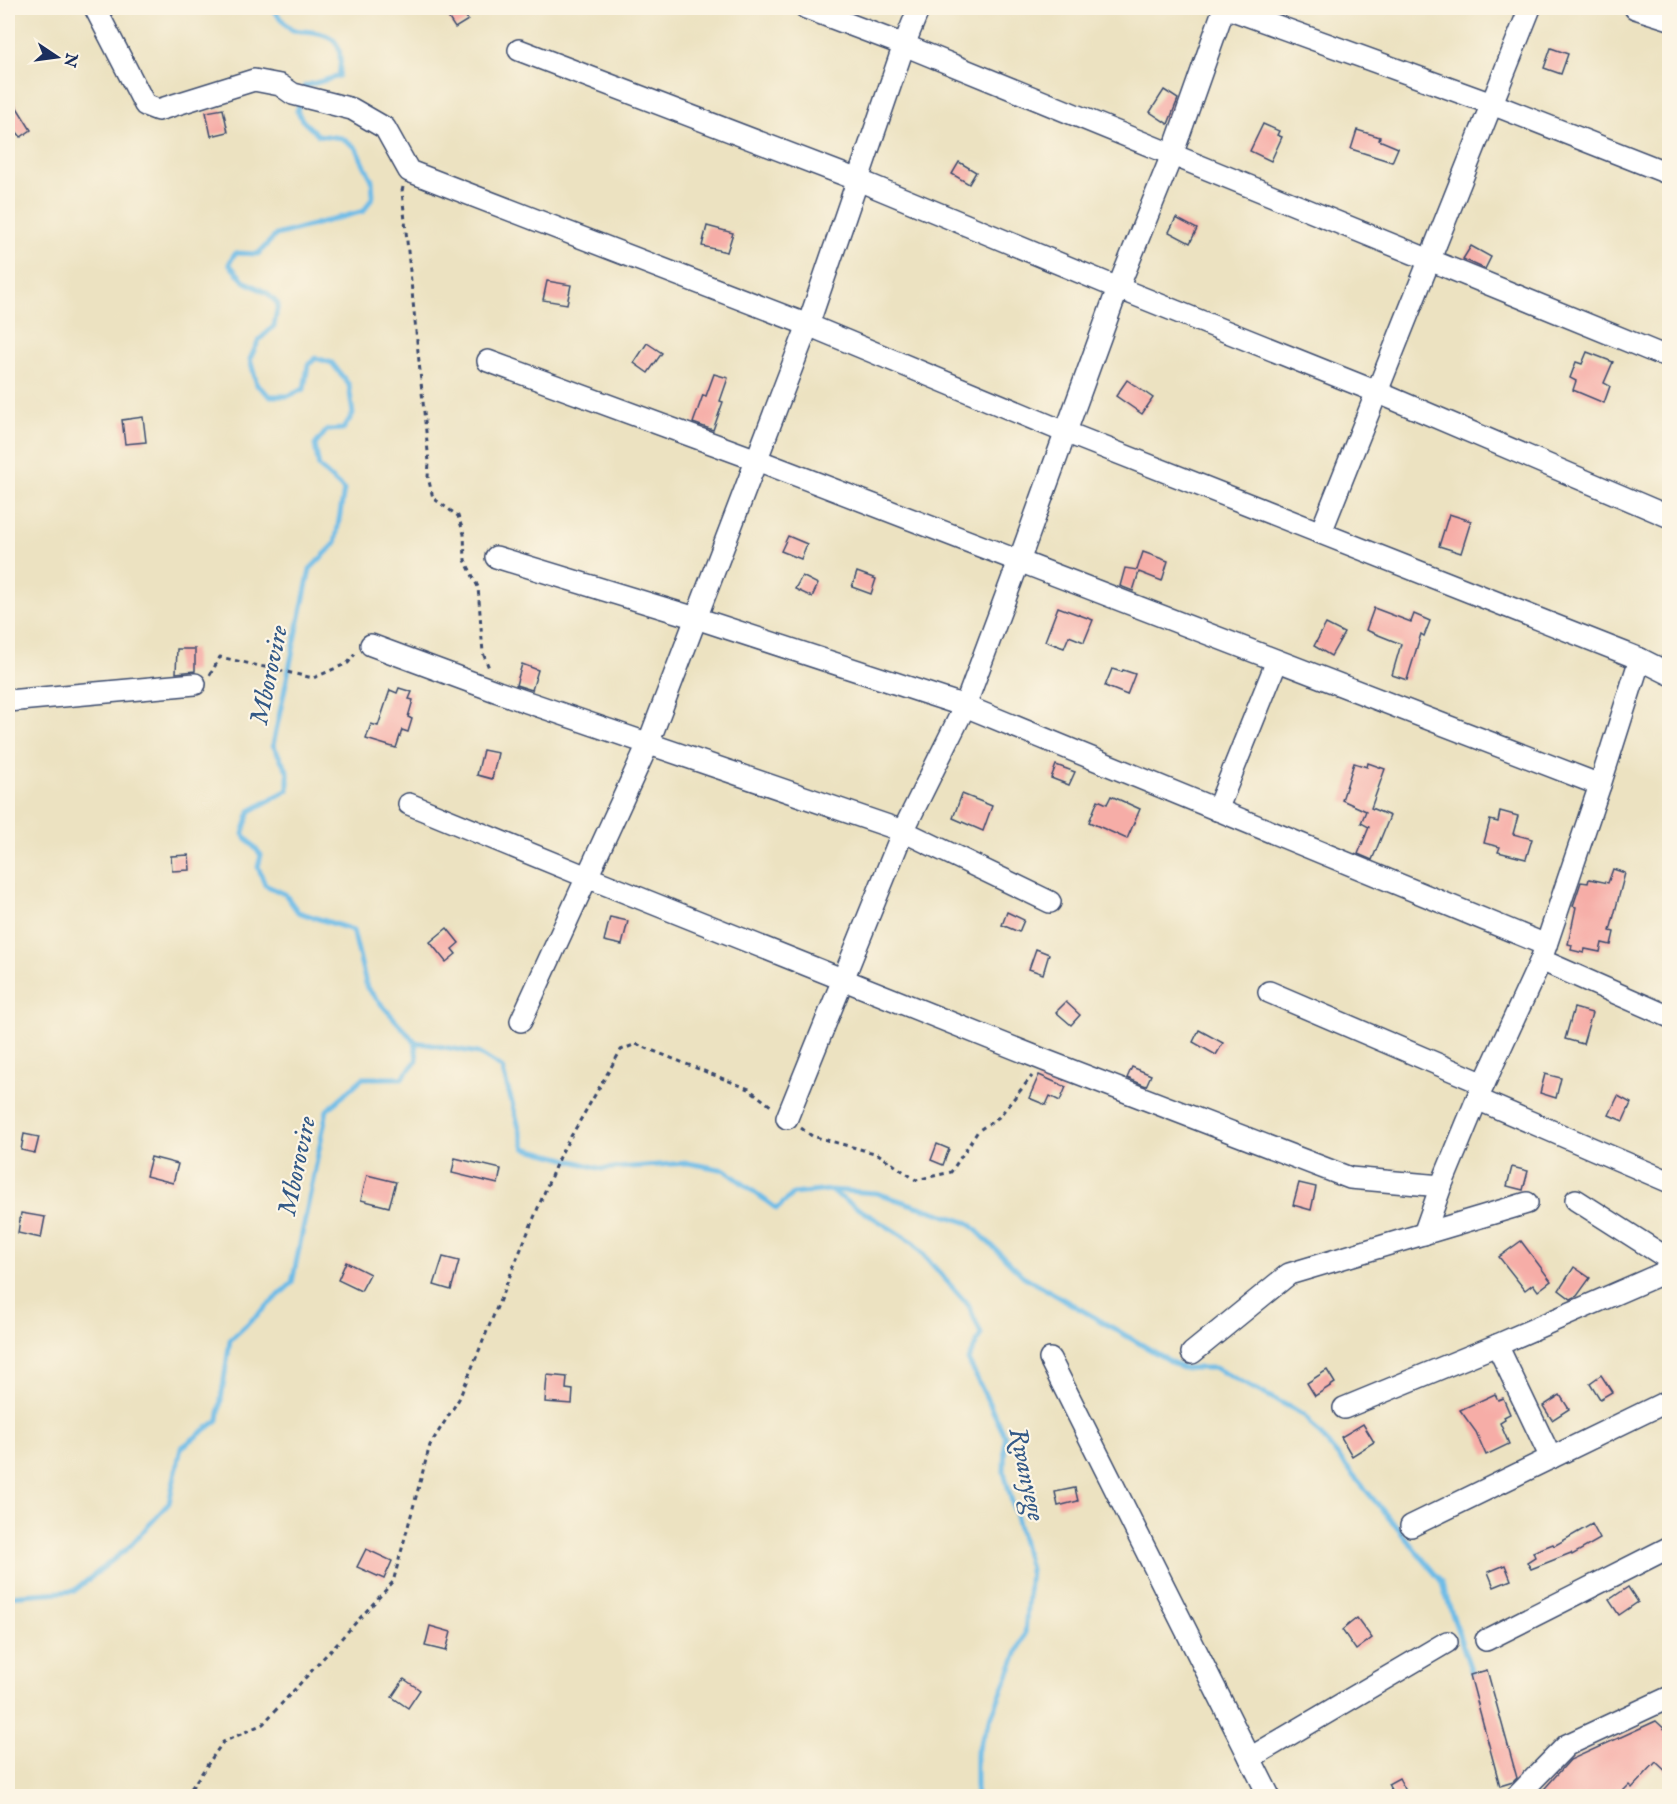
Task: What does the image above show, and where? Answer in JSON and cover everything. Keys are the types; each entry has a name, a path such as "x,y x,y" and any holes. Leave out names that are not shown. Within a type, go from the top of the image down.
{"street":[{"path":"95,8 145,105 158,110 254,80 280,85 300,96 352,109 385,128 409,171 808,325 1065,432 1640,659 1670,674"},
{"path":"806,8 904,45 1429,261 1657,353 1670,356"},
{"path":"521,1021 648,744 808,325 904,45 920,8"},
{"path":"787,1118 903,831 965,706 1118,288 1172,155 1226,8 1492,104 1670,174"},
{"path":"1321,532 1530,8"},
{"path":"1635,8 1670,20"},
{"path":"519,50 858,180 1377,392 1670,517"},
{"path":"489,361 757,460 1600,785"},
{"path":"496,557 696,618 965,706 1217,810 1543,952 1670,1017"},
{"path":"371,645 498,692 903,831 1050,902"},
{"path":"1424,1234 1441,1186 1481,1091 1543,952 1640,659"},
{"path":"1217,810 1277,661"},
{"path":"8,701 195,684"},
{"path":"409,804 587,878 1044,1060 1350,1178 1441,1186"},
{"path":"1269,992 1670,1182"},
{"path":"1576,1200 1670,1260"},
{"path":"1192,1353 1289,1275 1527,1203"},
{"path":"1344,1408 1670,1270"},
{"path":"1497,1345 1551,1458"},
{"path":"1050,1359 1269,1797"},
{"path":"1411,1526 1670,1400"},
{"path":"1486,1640 1670,1547"},
{"path":"1250,1758 1447,1642"},
{"path":"1516,1797 1567,1744 1670,1697"}],"path":[{"path":"409,171 402,191 429,462 428,477 434,498 458,516 464,534 465,560 478,587 483,653 498,692"},
{"path":"195,684 207,681 220,657 314,678 348,663 360,647 371,645"},
{"path":"186,1797 223,1742 263,1724 393,1582 430,1445 459,1399 559,1157 621,1050 636,1044 748,1089 812,1136 878,1154 916,1180 951,1172 978,1131 999,1117 1044,1060"}],"building":[{"path":"442,8 461,8 468,20 455,28"},
{"path":"1551,48 1568,54 1561,74 1544,68"},
{"path":"1164,90 1178,99 1168,124 1150,112"},
{"path":"8,93 31,130 21,137 16,131 8,136"},
{"path":"223,109 228,132 211,136 206,112"},
{"path":"1263,124 1279,131 1277,135 1282,137 1271,161 1250,151"},
{"path":"1357,130 1380,137 1379,140 1398,148 1392,162 1351,149"},
{"path":"959,162 976,172 969,184 952,174"},
{"path":"1176,218 1197,229 1190,243 1169,232"},
{"path":"707,226 733,233 727,252 702,246"},
{"path":"1471,246 1491,257 1485,269 1463,259"},
{"path":"547,281 571,285 567,304 543,300"},
{"path":"647,343 662,353 648,373 634,363"},
{"path":"1587,352 1613,362 1604,383 1610,386 1604,403 1573,390 1576,381 1570,378 1576,362 1582,364"},
{"path":"714,374 728,378 720,401 723,402 713,430 693,423 703,395 706,396"},
{"path":"1127,380 1153,398 1142,414 1116,396"},
{"path":"143,417 146,442 125,444 122,420"},
{"path":"1449,514 1471,521 1461,553 1439,546"},
{"path":"788,536 807,544 801,559 781,551"},
{"path":"1143,552 1168,561 1162,581 1139,572 1133,591 1120,586 1125,568 1137,570"},
{"path":"857,572 876,579 871,594 852,587"},
{"path":"802,576 818,584 812,597 795,589"},
{"path":"1058,607 1093,620 1084,642 1069,636 1064,648 1045,641"},
{"path":"1374,608 1411,622 1414,614 1430,621 1424,636 1421,634 1407,680 1392,675 1401,644 1366,630"},
{"path":"1326,624 1344,633 1331,656 1314,646"},
{"path":"177,649 195,649 195,671 176,673"},
{"path":"522,664 538,670 532,690 516,685"},
{"path":"1112,669 1135,674 1127,695 1105,686"},
{"path":"399,688 412,692 409,699 413,700 408,717 412,719 408,732 402,730 396,748 366,739 371,724 378,726 390,690 397,693"},
{"path":"483,750 498,753 492,779 477,775"},
{"path":"1354,763 1367,767 1368,763 1385,769 1371,808 1390,816 1372,860 1358,854 1369,827 1361,823 1366,811 1342,800"},
{"path":"1056,765 1075,772 1069,785 1051,778"},
{"path":"962,794 992,806 983,831 953,818"},
{"path":"1111,796 1140,809 1127,839 1089,822 1098,800 1107,804"},
{"path":"1500,811 1518,816 1513,834 1532,839 1526,859 1498,852 1500,847 1484,843 1490,820 1498,822"},
{"path":"189,855 190,870 172,871 171,856"},
{"path":"1613,869 1625,873 1610,931 1614,932 1611,945 1602,943 1600,952 1585,949 1584,953 1571,950 1572,945 1568,944 1576,907 1573,906 1581,882 1588,883 1589,879 1608,883"},
{"path":"1007,912 1024,920 1019,932 1002,925"},
{"path":"610,917 628,921 622,945 604,941"},
{"path":"447,928 459,943 452,949 456,954 446,962 430,942"},
{"path":"1036,949 1049,954 1043,974 1029,969"},
{"path":"1066,1002 1080,1015 1071,1025 1056,1012"},
{"path":"1574,1008 1592,1013 1583,1044 1565,1039"},
{"path":"1199,1030 1223,1043 1216,1055 1193,1042"},
{"path":"1132,1067 1151,1075 1146,1086 1127,1078"},
{"path":"1545,1074 1561,1078 1556,1098 1540,1093"},
{"path":"1039,1075 1066,1087 1060,1101 1050,1096 1046,1105 1029,1098"},
{"path":"1618,1096 1631,1103 1623,1121 1609,1115"},
{"path":"24,1134 39,1137 35,1153 21,1150"},
{"path":"937,1144 949,1149 943,1165 931,1160"},
{"path":"151,1157 178,1164 173,1183 146,1176"},
{"path":"455,1158 501,1169 498,1184 452,1173"},
{"path":"1512,1167 1528,1171 1523,1190 1507,1186"},
{"path":"367,1175 396,1182 389,1207 361,1200"},
{"path":"1299,1183 1316,1187 1311,1210 1293,1205"},
{"path":"21,1213 45,1217 41,1238 18,1233"},
{"path":"1521,1241 1551,1281 1538,1291 1533,1284 1525,1290 1499,1257"},
{"path":"443,1257 459,1261 451,1290 434,1285"},
{"path":"346,1262 370,1274 361,1291 338,1280"},
{"path":"1574,1267 1590,1278 1577,1296 1571,1299 1559,1290"},
{"path":"1327,1370 1335,1383 1315,1396 1307,1383"},
{"path":"547,1375 567,1377 566,1389 573,1390 572,1404 545,1402"},
{"path":"1601,1375 1612,1392 1600,1399 1590,1383"},
{"path":"1495,1394 1498,1400 1503,1398 1510,1414 1500,1423 1509,1444 1486,1455 1476,1432 1460,1410"},
{"path":"1560,1395 1569,1409 1552,1420 1543,1406"},
{"path":"1363,1424 1374,1442 1352,1456 1341,1437"},
{"path":"1075,1488 1078,1501 1058,1506 1055,1492"},
{"path":"1592,1524 1600,1539 1572,1555 1571,1553 1531,1569 1527,1562 1535,1557 1533,1552 1553,1544 1554,1546"},
{"path":"366,1549 392,1561 384,1579 357,1567"},
{"path":"1505,1565 1511,1580 1494,1587 1488,1572"},
{"path":"1628,1587 1638,1602 1619,1615 1609,1600"},
{"path":"1357,1618 1372,1638 1356,1650 1342,1630"},
{"path":"430,1626 451,1632 446,1651 425,1646"},
{"path":"1487,1670 1517,1778 1513,1782 1500,1786 1470,1675"},
{"path":"404,1679 420,1690 408,1708 392,1697"},
{"path":"1656,1721 1670,1734 1670,1775 1656,1762 1632,1788 1629,1785 1617,1797 1537,1797 1570,1760"},
{"path":"1399,1778 1406,1791 1395,1797 1388,1784"}],"waterway":[{"name":"Mborovire","path":"269,8 291,30 324,35 331,38 340,51 339,76 305,86 303,93"},
{"name":"Mborovire","path":"8,1596 74,1591 129,1547 169,1503 181,1448 218,1420 230,1340 292,1283 327,1110 363,1078 402,1078 417,1060 415,1042 367,988 353,930 298,912 285,894 265,885 258,867 261,855 243,834 250,811 288,790 288,772 273,745 310,569 335,544 344,490 319,467 315,445 327,430 343,429 353,414 349,385 332,363 316,358 308,365 304,389 288,396 270,396 257,385 250,359 259,340 274,326 278,304 267,293 244,281 229,264 235,253 258,254 276,235 364,211 373,196 372,180 355,147 342,138 318,135 303,121 297,111 300,102"},
{"name":"Rwanyege","path":"415,1042 478,1053 502,1068 525,1148 602,1169 688,1163 725,1170 777,1209 793,1194 829,1190 912,1242 969,1306 981,1334 968,1360 1005,1436 1004,1472 1030,1569 1025,1634 976,1754 976,1796"},
{"path":"830,1190 876,1193 969,1223 1023,1276 1182,1368 1215,1368 1303,1414 1441,1581 1474,1679"}]}
